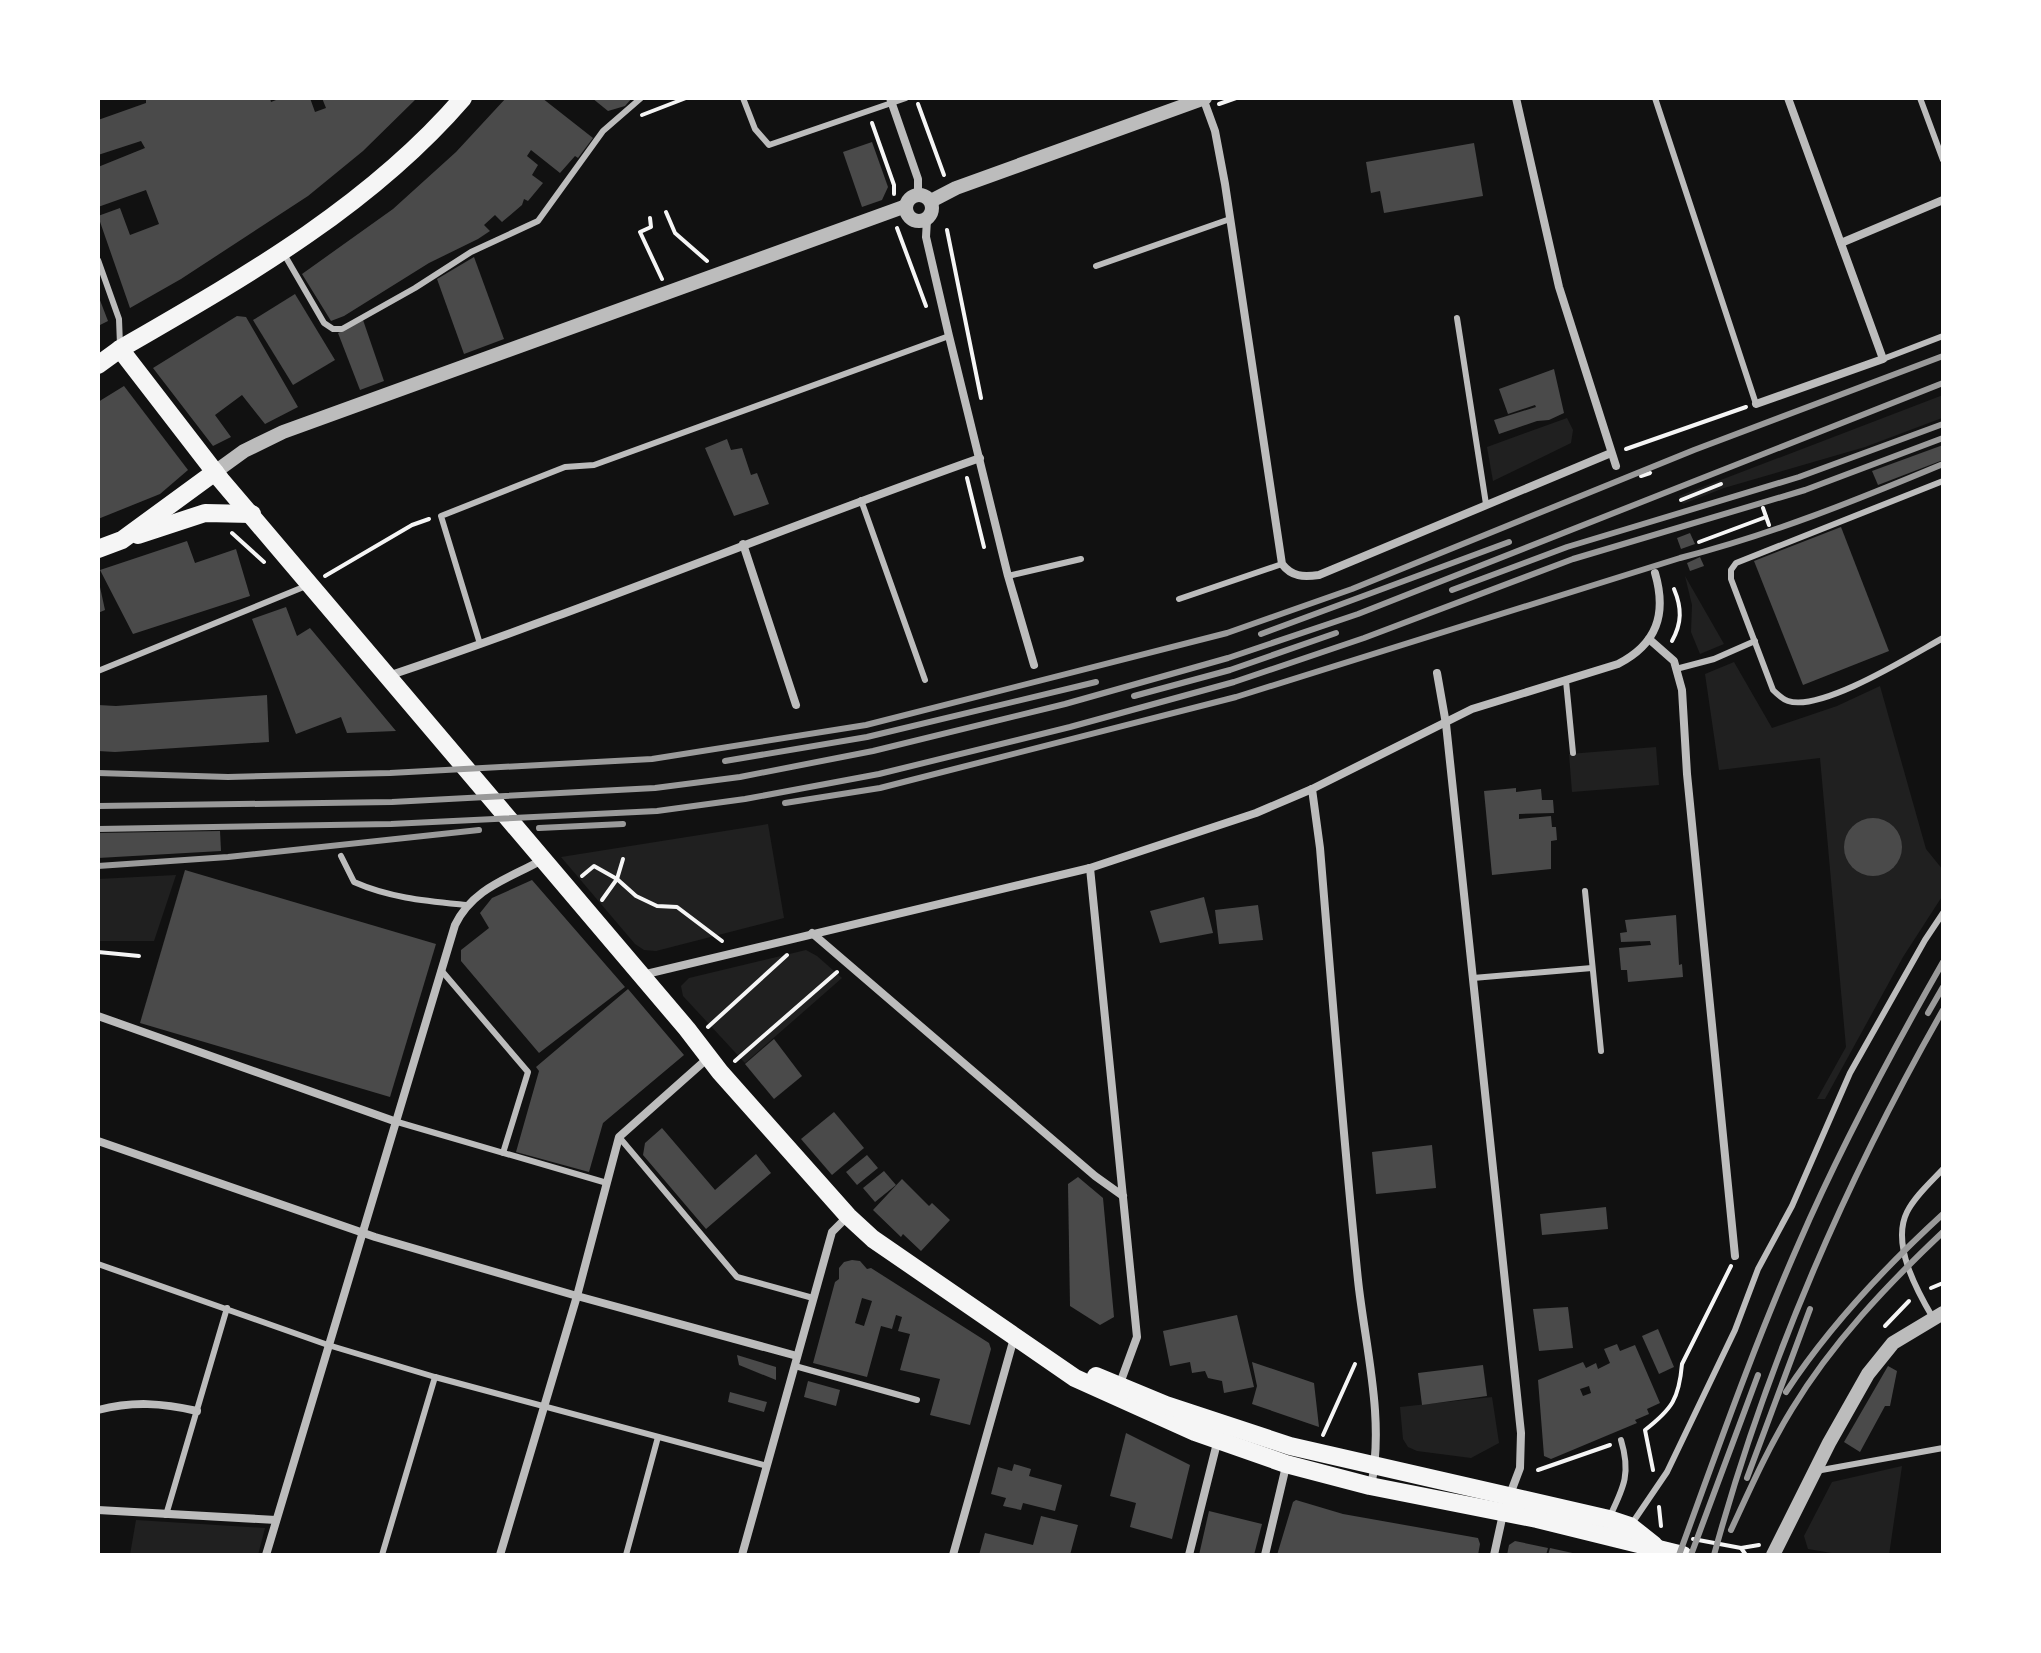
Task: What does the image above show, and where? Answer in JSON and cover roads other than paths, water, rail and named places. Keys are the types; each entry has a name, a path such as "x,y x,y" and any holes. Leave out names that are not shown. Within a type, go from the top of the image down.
{"main road":[{"path":"98,365 282,252 334,216 407,157 454,102"},
{"path":"120,349 215,472 317,581 387,676 708,1057 848,1216 873,1239 1037,1352 1117,1392 1220,1433 1370,1486 1609,1519 1630,1526 1662,1550"},
{"path":"122,540 215,472"},
{"path":"98,549 205,513 252,514"},
{"path":"1288,1455 1375,1465 1662,1550 1681,1546"}],"street":[{"path":"215,472 244,451 283,432 906,206 911,197 924,198 956,188 1203,98 1215,131 1230,219 1282,564 1295,575 1319,575 1611,453"},
{"path":"1516,98 1559,287 1616,466"},
{"path":"1756,404 1883,359 1788,98"},
{"path":"891,101 924,198 932,211 927,219 926,237 1008,576 1034,665"},
{"path":"1841,243 1943,200"},
{"path":"906,206 912,218 927,219"},
{"path":"387,676 980,458"},
{"path":"743,544 796,705"},
{"path":"641,975 1090,868 1256,813 1312,789 1472,709 1631,658 1649,639 1659,618 1661,605 1655,573"},
{"path":"1649,639 1672,658 1683,702 1735,1256"},
{"path":"1437,673 1446,724 1521,1433 1520,1468 1506,1504 1494,1555"},
{"path":"1312,789 1373,1408 1375,1465 1370,1486"},
{"path":"266,1555 455,925 466,905 538,855"},
{"path":"1090,868 1137,1337 1117,1392"},
{"path":"812,933 1095,1176 1123,1196"},
{"path":"98,1016 394,1121"},
{"path":"500,1555 577,1296 619,1137 708,1057"},
{"path":"98,1141 361,1232 577,1296 797,1356"},
{"path":"742,1555 832,1232 848,1216"},
{"path":"1773,1555 1868,1374 1893,1343 1938,1315"},
{"path":"953,1555 1014,1337"},
{"path":"98,1410 125,1403 163,1403 197,1411"},
{"path":"1189,1555 1220,1433"},
{"path":"1265,1555 1288,1455"},
{"path":"98,1510 276,1520"}],"lane":[{"path":"282,252 324,323 333,329 342,329 471,252 538,221 603,131 641,98"},
{"path":"743,98 755,129 769,145 906,98"},
{"path":"1655,98 1756,404"},
{"path":"1920,98 1943,160"},
{"path":"1096,266 1230,219"},
{"path":"98,260 119,319 120,349"},
{"path":"1457,318 1486,504"},
{"path":"480,644 441,516 565,467 594,465 949,336"},
{"path":"1883,359 1943,336"},
{"path":"1943,481 1736,563 1731,570 1731,579 1773,690 1787,701 1809,703 1854,686 1943,638"},
{"path":"861,500 925,680"},
{"path":"1008,576 1081,559"},
{"path":"1179,599 1282,564"},
{"path":"98,671 317,581"},
{"path":"1676,669 1714,659 1755,641"},
{"path":"1566,681 1573,753"},
{"path":"341,856 354,882 369,889 387,895 466,905"},
{"path":"1585,891 1601,1051"},
{"path":"1630,1526 1667,1472 1735,1330 1758,1269 1792,1206 1850,1073 1943,913"},
{"path":"1473,978 1592,968"},
{"path":"441,970 528,1072 503,1153"},
{"path":"394,1121 607,1183"},
{"path":"619,1137 737,1277 813,1298"},
{"path":"1938,1315 1914,1286 1901,1235 1902,1222 1908,1209 1943,1169"},
{"path":"98,1264 328,1345 435,1377 767,1466"},
{"path":"166,1515 227,1308"},
{"path":"795,1366 917,1400"},
{"path":"382,1555 435,1377"},
{"path":"626,1555 658,1437"},
{"path":"1609,1519 1625,1486 1626,1456 1621,1440"},
{"path":"1816,1471 1943,1448"}],"railway":[{"path":"98,773 228,777 390,773 652,759 866,725 1227,633 1352,589 1694,450 1943,356"},
{"path":"98,806 392,802 655,788 740,777 873,751 1065,704 1228,658 1358,614 1943,383"},
{"path":"1452,590 1567,547 1799,477 1943,424"},
{"path":"98,829 391,824 657,811 745,799 879,774 1070,727 1234,682 1364,638 1573,559 1805,490 1943,438"},
{"path":"785,803 880,788 1236,697 1747,539 1943,464"},
{"path":"1261,634 1509,542"},
{"path":"1134,696 1230,670 1336,633"},
{"path":"725,761 867,737 1096,682"},
{"path":"539,828 623,824"},
{"path":"98,866 228,857 479,830"},
{"path":"1679,1555 1782,1281 1867,1100 1943,962"},
{"path":"1928,1013 1943,987"},
{"path":"1714,1555 1758,1414 1811,1276 1873,1141 1943,1010"},
{"path":"1786,1392 1859,1298 1943,1214"},
{"path":"1731,1530 1775,1439 1825,1361 1901,1273 1943,1232"},
{"path":"1747,1478 1810,1309"},
{"path":"1691,1555 1758,1375"}]}
